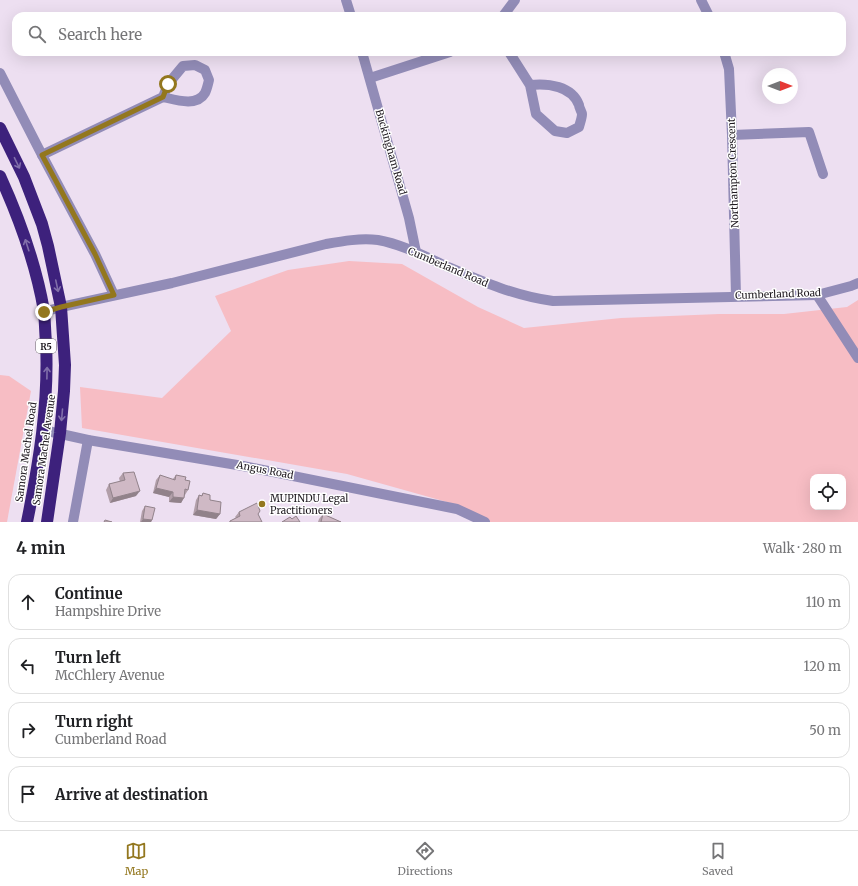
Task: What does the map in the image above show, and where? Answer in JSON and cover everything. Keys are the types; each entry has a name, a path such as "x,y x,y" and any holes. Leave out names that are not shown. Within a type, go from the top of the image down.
{"highway":[{"name":"Samora Machel Avenue","path":"0,128 24,177 42,224 61,307 64,391 60,434 46,522"},
{"name":"Samora Machel Road","path":"0,176 17,214 27,243 44,312 47,360 43,430 27,522"}],"street":[{"path":"346,0 350,12"},
{"path":"506,12 514,0"},
{"path":"701,0 707,12"},
{"name":"Buckingham Road","path":"363,56 409,218 416,252"},
{"path":"370,78 438,56"},
{"path":"512,56 530,85 536,114 555,131 567,133 579,127 582,114 577,101 570,94 558,86 543,84 530,85"},
{"name":"Northampton Crescent","path":"725,56 729,69 732,135 736,296"},
{"path":"42,155 163,97 189,102 197,100 205,94 209,80 205,70 195,65 183,66 168,84 163,97"},
{"path":"0,73 95,254 114,295"},
{"path":"732,135 809,132 822,174"},
{"name":"Cumberland Road","path":"44,312 172,283 344,240 364,239 379,241 416,252 470,276 514,293 553,302 817,295 832,292 858,283"},
{"path":"817,295 858,358"},
{"name":"Angus Road","path":"43,430 88,440 243,466 457,509 485,522"},
{"path":"73,522 88,440"}],"shaded area":[{"path":"349,261 402,264 478,307 524,328 621,318 719,314 784,314 847,307 858,300 858,522 489,522 454,504 347,474 82,428 80,387 162,398 231,331 215,296 288,270"},
{"path":"0,375 9,376 31,391 7,522 0,522"}],"building":[{"path":"134,472 140,491 113,498 109,484 125,480 123,473"},
{"path":"160,475 175,480 176,475 186,477 185,480 190,481 188,490 185,489 184,498 173,497 173,492 156,488"},
{"path":"203,493 210,495 210,500 221,502 220,514 197,510 199,495 202,496"},
{"path":"257,503 260,511 258,514 262,522 230,522 240,516 239,512"},
{"path":"145,506 155,508 152,520 143,519"},
{"path":"323,514 341,522 321,522"},
{"path":"296,516 300,522 282,522 290,517 292,519"}],"place":[{"name":"MUPINDU Legal Practitioners","path":"262,504"}],"route":[{"path":"44,312 114,295 95,254 42,155 163,97 168,84"}]}
